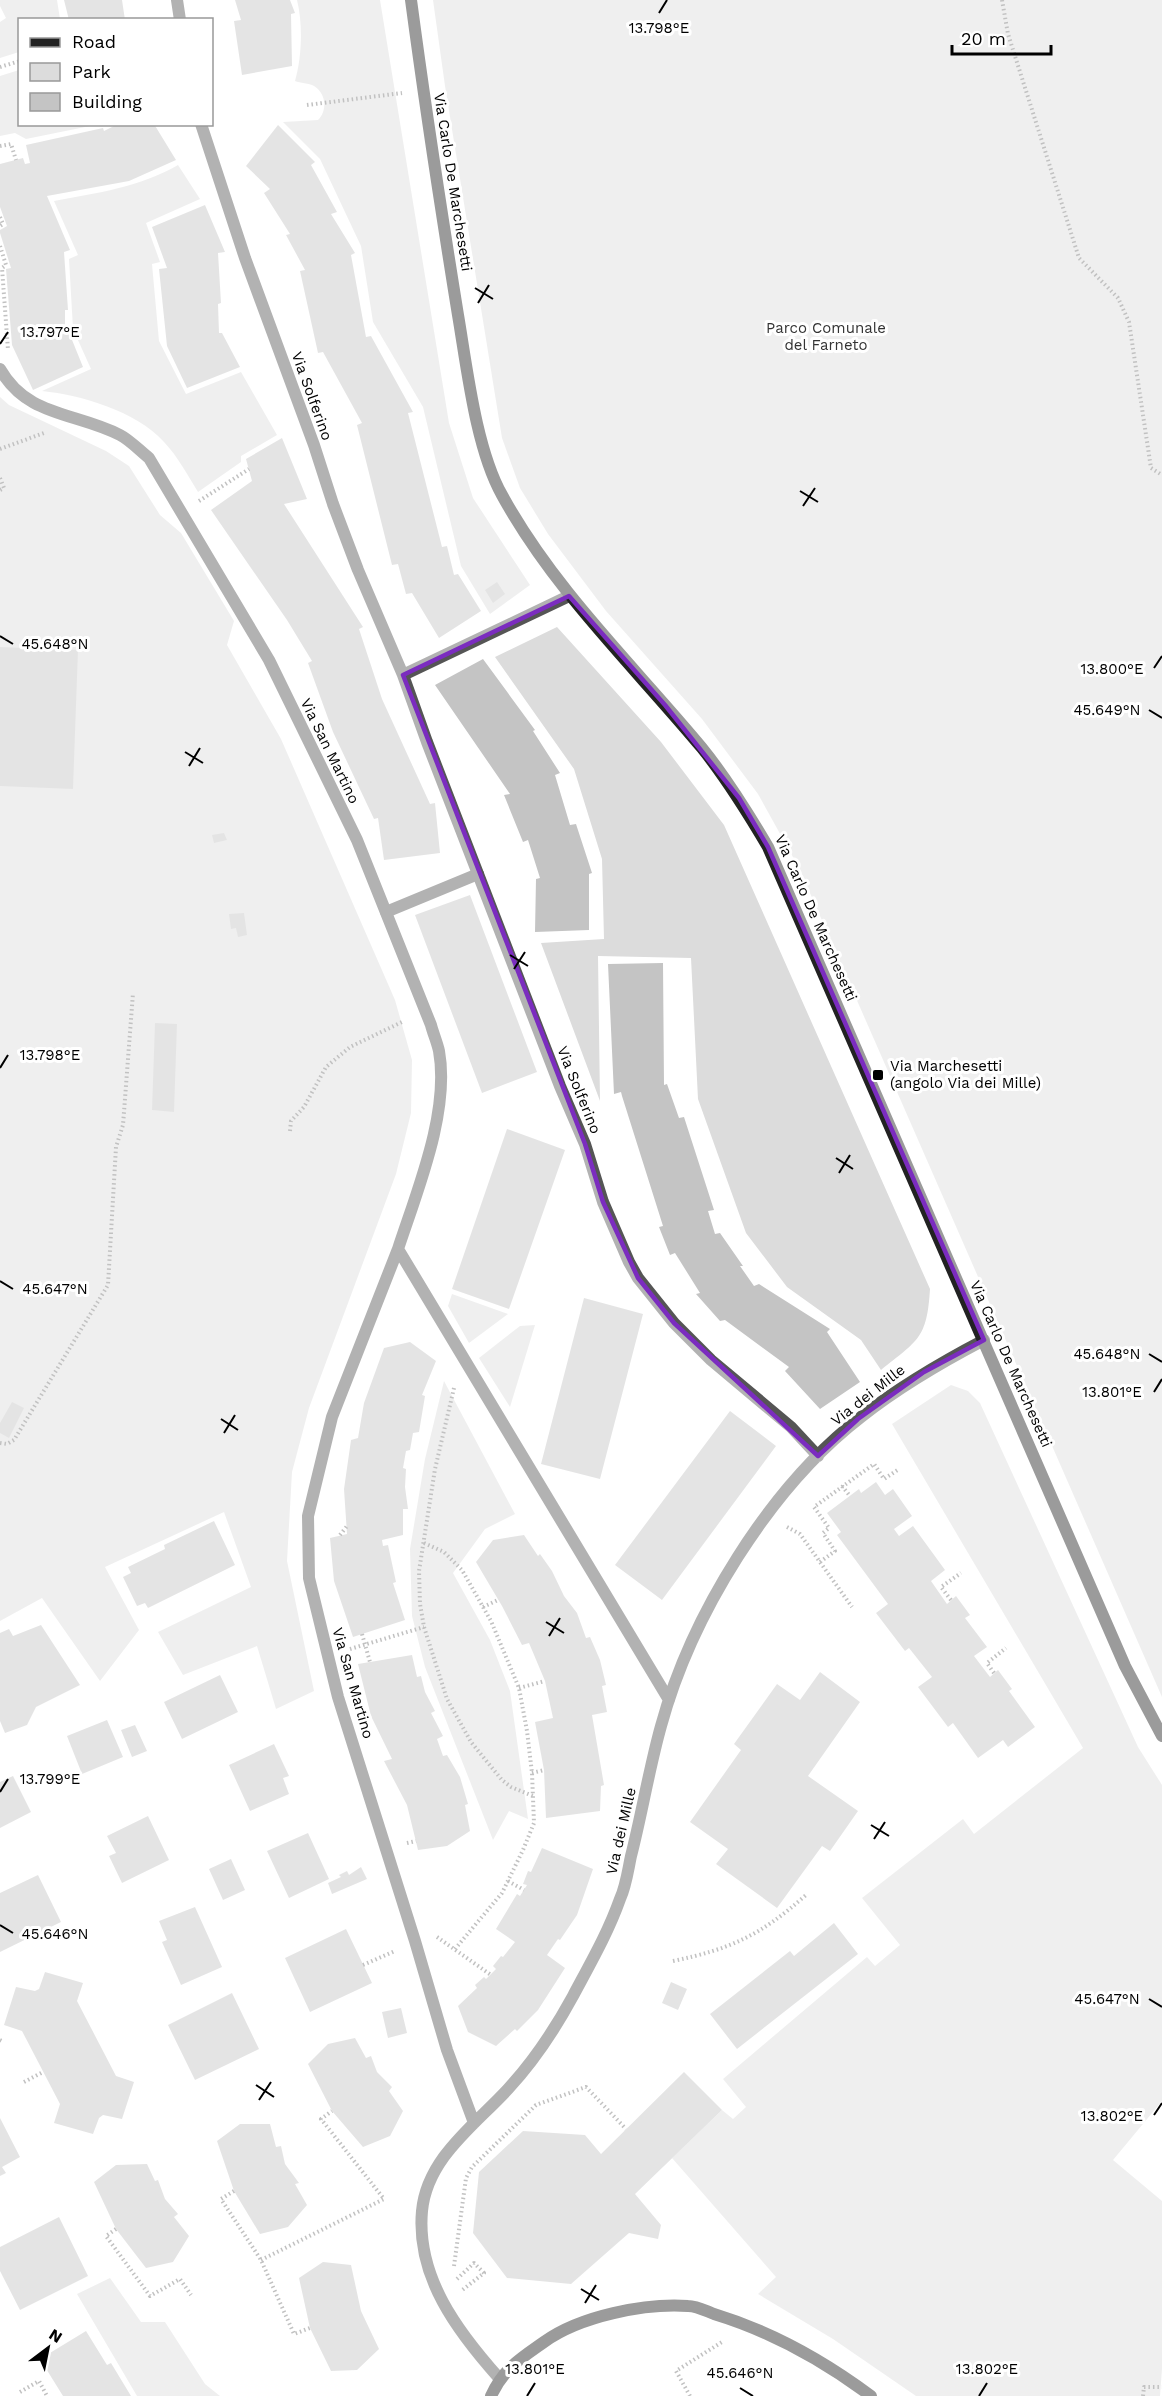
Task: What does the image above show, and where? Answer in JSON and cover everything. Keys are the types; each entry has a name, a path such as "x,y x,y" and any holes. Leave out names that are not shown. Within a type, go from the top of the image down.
{"main road":[{"name":"Via Carlo De Marchesetti","path":"411,0 462,341 485,453 500,492 518,524 569,596 704,750 738,798 768,847 1125,1666 1162,1736"},
{"path":"491,2396 499,2378 560,2330 621,2310 689,2306 749,2324 844,2376 871,2396"}],"street":[{"path":"177,0 180,18"},
{"name":"Via Solferino","path":"202,126 244,258 314,445 333,504 363,581 404,675 478,874 560,1086 585,1144 603,1202 638,1278 674,1323 711,1360 792,1427 818,1456"},
{"name":"Via San Martino","path":"0,369 9,385 26,399 44,409 82,418 122,436 149,458 269,660 357,840 431,1025 439,1052 439,1105 426,1164 398,1249 332,1418 308,1516 309,1578 338,1697 416,1941 447,2050 474,2123"},
{"path":"404,675 569,596"},
{"path":"386,912 478,874"},
{"path":"398,1249 669,1700"},
{"name":"Via dei Mille","path":"499,2378 470,2345 445,2307 434,2284 424,2243 422,2210 431,2176 449,2149 509,2088 542,2049 598,1949 621,1897 660,1728 669,1700 708,1607 756,1531 786,1491 818,1456 858,1419 924,1372 984,1340"}],"path":[{"path":"1002,0 1008,34 1080,258 1118,298 1130,322 1151,468 1162,475"},
{"path":"0,67 18,62"},
{"path":"307,105 423,90"},
{"path":"0,146 12,144 16,160"},
{"path":"0,217 3,224 0,226"},
{"path":"0,246 6,265 2,267 8,352"},
{"path":"0,449 52,430"},
{"path":"198,502 249,469"},
{"path":"0,478 4,488 0,490"},
{"path":"0,1443 7,1444 14,1440 108,1285 116,1147 123,1125 133,993"},
{"path":"290,1131 291,1121 304,1107 326,1067 350,1047 408,1019"},
{"path":"455,1384 444,1422 435,1468 419,1571 420,1604 424,1627 447,1699 471,1742 502,1780 511,1787 533,1796"},
{"path":"820,1562 836,1551 823,1533 829,1528 814,1507 874,1464 884,1479 899,1469"},
{"path":"842,1486 850,1496"},
{"path":"340,1535 347,1526"},
{"path":"786,1527 800,1533 852,1608"},
{"path":"424,1543 444,1552 462,1570 483,1607 519,1688 532,1773 534,1823 502,1893 455,1949"},
{"path":"951,1600 941,1587 961,1572"},
{"path":"483,1607 498,1600"},
{"path":"341,1651 424,1627"},
{"path":"362,1634 370,1662"},
{"path":"994,1673 987,1663 1006,1648"},
{"path":"519,1688 545,1681"},
{"path":"532,1773 544,1770"},
{"path":"508,1881 524,1890"},
{"path":"673,1961 718,1950 747,1939 778,1920 806,1895"},
{"path":"432,1934 490,1975"},
{"path":"363,1965 401,1948"},
{"path":"24,2082 43,2072"},
{"path":"457,2294 484,2272 474,2263 458,2279 454,2272 466,2178 471,2167 536,2105 586,2087 626,2129"},
{"path":"261,2260 384,2199 321,2119 332,2110"},
{"path":"234,2191 221,2199 261,2260 294,2334 310,2328"},
{"path":"116,2229 106,2236 150,2296 180,2279 191,2295"},
{"path":"690,2396 676,2372 725,2340"},
{"path":"20,2392 39,2381 47,2396"},
{"path":"1143,2396 1144,2387 1162,2387"}],"highlighted area":[{"path":"569,596 665,705 739,798 768,847 984,1340 924,1372 858,1419 818,1456 674,1323 638,1278 603,1202 585,1144 403,675"}],"green space":[{"path":"0,0 57,0 60,18 18,18 18,52 0,58 0,22 6,18 0,6"},
{"path":"297,0 380,0 449,423 473,498 530,585 490,614 461,566 423,407 373,322 361,246 320,159 283,122 318,120 324,107 323,98 318,89 312,85 295,81 301,40"},
{"name":"Parco Comunale del Farneto","path":"433,0 1162,0 1162,1697 799,868 758,794 702,719 606,611 548,534 520,488 502,438"},
{"path":"18,70 18,126 90,126 26,139 15,133 0,136 0,76"},
{"path":"178,165 200,199 146,223 160,262 152,264 159,341 186,394 241,372 277,435 241,456 241,462 198,492 164,442 139,422 107,406 74,396 42,391 91,369 73,329 69,259 78,255 54,201 133,184 164,173"},
{"path":"0,397 9,405 106,451 129,466 160,515 181,533 234,621 227,645 281,739 395,1000 412,1060 411,1113 396,1174 309,1408 292,1472 287,1561 314,1691 276,1709 257,1646 183,1675 158,1632 251,1587 224,1512 105,1567 139,1630 100,1681 42,1598 0,1621"},
{"path":"557,627 661,742 724,825 930,1289 929,1306 923,1329 904,1352 881,1370 861,1340 787,1287 746,1233 698,1099 691,958 598,956 600,1101 541,943 604,939 602,859 574,769 495,657"},
{"path":"452,1294 508,1314 469,1343 448,1306"},
{"path":"535,1325 510,1407 479,1358 520,1326"},
{"path":"444,1381 515,1514 485,1529 453,1573 490,1640 510,1691 528,1819 509,1811 493,1840 425,1667 412,1616 410,1549 425,1459"},
{"path":"951,1385 968,1391 980,1403 1138,1747 1162,1785 1162,2101 1113,2160 1162,2201 1160,2396 916,2396 833,2339 758,2294 776,2277 672,2158 722,2110 733,2119 746,2107 723,2079 867,1957 875,1966 900,1945 862,1898 963,1819 974,1834 1083,1748 892,1424"},
{"path":"110,2278 141,2322 165,2322 205,2384 220,2396 137,2396 77,2294"}],"building":[{"path":"64,0 122,0 125,18 68,18"},
{"path":"235,0 290,0 295,13 291,14 292,66 242,75 234,21 241,20"},
{"path":"278,125 315,162 311,165 337,212 331,214 355,253 351,255 366,337 371,336 413,412 408,413 442,547 447,546 454,575 458,574 481,611 439,638 412,593 406,594 398,564 392,565 357,425 362,423 323,352 318,353 300,271 305,270 286,235 290,234 264,193 270,189 246,166"},
{"path":"114,126 155,126 176,160 129,181 47,196 70,250 64,252 68,310 65,310 65,331 68,330 83,367 33,390 12,345 6,269 11,268 0,233 0,230 7,226 0,207 0,164 23,158 25,164 30,163 26,145 103,128 104,131"},
{"path":"205,205 225,252 218,253 221,303 218,304 219,333 222,333 240,367 187,388 167,346 159,269 167,268 152,227"},
{"path":"282,438 307,499 284,504 363,627 359,629 382,699 430,804 435,803 440,853 384,860 378,818 374,819 333,732 308,663 312,661 287,620 211,510 252,481 246,459"},
{"path":"497,582 505,594 493,603 485,590"},
{"path":"0,647 78,650 73,789 0,786"},
{"path":"483,659 535,730 533,731 560,773 555,775 570,825 576,824 592,873 589,874 589,930 535,932 536,879 540,878 528,840 523,842 504,795 510,794 435,685"},
{"path":"224,833 227,840 214,843 212,835"},
{"path":"470,895 537,1072 482,1093 415,915"},
{"path":"244,913 247,935 238,937 236,928 231,929 229,914"},
{"path":"663,963 664,1085 667,1084 679,1118 684,1117 714,1210 708,1211 715,1234 720,1233 754,1286 759,1284 830,1329 827,1332 860,1382 820,1409 785,1371 789,1367 725,1320 720,1321 696,1294 700,1293 675,1253 670,1255 659,1227 663,1226 621,1092 614,1094 608,964"},
{"path":"155,1023 177,1024 174,1112 152,1110"},
{"path":"507,1129 565,1150 509,1309 452,1289"},
{"path":"584,1298 643,1314 600,1479 541,1464"},
{"path":"410,1342 436,1361 422,1395 425,1396 419,1432 413,1433 410,1450 406,1451 403,1468 406,1469 405,1487 408,1509 403,1509 403,1535 382,1540 383,1546 388,1545 396,1582 393,1583 405,1620 353,1637 334,1581 330,1538 347,1534 344,1489 351,1440 358,1438 364,1403 384,1348"},
{"path":"12,1402 24,1408 9,1438 0,1433 0,1423"},
{"path":"730,1411 776,1446 662,1600 615,1565"},
{"path":"876,1482 885,1495 893,1489 912,1516 894,1529 899,1536 913,1526 945,1570 931,1581 947,1604 956,1596 970,1615 965,1618 987,1647 974,1656 990,1677 998,1670 1012,1689 1009,1691 1035,1727 1008,1747 1003,1740 978,1758 953,1723 948,1727 918,1687 932,1677 909,1648 905,1651 876,1613 888,1604 837,1535 841,1532 827,1513 859,1489 861,1493"},
{"path":"214,1521 235,1565 148,1608 145,1603 137,1606 123,1577 131,1573 128,1567 165,1549 164,1545"},
{"path":"524,1535 538,1556 540,1554 552,1571 564,1596 577,1613 586,1638 590,1637 600,1660 606,1685 602,1686 607,1712 592,1715 604,1785 601,1786 600,1811 546,1818 544,1770 535,1722 553,1718 545,1681 529,1643 522,1645 476,1562 493,1540"},
{"path":"41,1625 80,1685 36,1707 27,1725 5,1733 0,1721 0,1633 9,1629 13,1636"},
{"path":"412,1655 417,1677 421,1676 425,1692 435,1711 431,1713 443,1736 437,1739 443,1756 447,1755 460,1777 468,1804 465,1805 470,1831 447,1846 418,1850 407,1805 384,1761 392,1759 371,1716 358,1664"},
{"path":"820,1672 860,1702 808,1776 858,1811 830,1851 822,1846 777,1908 716,1864 728,1849 690,1822 741,1750 734,1744 777,1684 800,1700"},
{"path":"220,1675 238,1712 182,1739 164,1702"},
{"path":"107,1720 123,1757 82,1774 67,1736"},
{"path":"135,1725 147,1751 132,1757 121,1730"},
{"path":"274,1744 289,1776 283,1778 289,1794 250,1811 229,1765"},
{"path":"13,1776 31,1812 0,1828 0,1782"},
{"path":"148,1816 169,1860 122,1883 109,1856 116,1853 107,1836"},
{"path":"308,1833 329,1879 289,1898 267,1851"},
{"path":"542,1848 593,1869 577,1915 547,1955 565,1968 538,2010 517,2031 515,2029 496,2046 468,2032 458,2006 477,1988 475,1985 484,1977 486,1979 496,1969 493,1966 515,1942 496,1929 517,1894 520,1896 527,1885 523,1884 528,1871 531,1872"},
{"path":"231,1859 245,1890 223,1900 209,1869"},
{"path":"361,1867 367,1879 332,1894 328,1883 341,1877 339,1875 347,1871 349,1875"},
{"path":"38,1875 61,1922 0,1952 0,1893"},
{"path":"195,1907 222,1967 181,1985 162,1942 167,1940 159,1921"},
{"path":"834,1923 858,1954 737,2049 710,2014 790,1951 794,1956"},
{"path":"346,1929 372,1983 310,2012 285,1958"},
{"path":"45,1972 83,1983 77,2001 116,2076 134,2082 122,2119 103,2115 99,2118 93,2134 54,2123 60,2104 22,2031 4,2025 16,1987 35,1991 39,1989"},
{"path":"671,1982 687,1989 678,2010 662,2003"},
{"path":"232,1993 259,2049 195,2080 168,2025"},
{"path":"401,2008 407,2033 388,2038 382,2012"},
{"path":"355,2038 366,2058 371,2056 377,2072 392,2087 389,2091 403,2111 390,2136 363,2147 332,2111 308,2064 328,2044"},
{"path":"684,2072 722,2110 635,2194 661,2225 658,2239 629,2233 571,2284 507,2278 473,2233 479,2172 523,2131 585,2135 601,2154"},
{"path":"0,2118 20,2157 2,2167 6,2173 0,2176"},
{"path":"240,2124 270,2124 276,2147 281,2146 285,2164 299,2183 295,2184 307,2205 288,2227 260,2234 234,2191 217,2141"},
{"path":"147,2164 155,2181 158,2180 165,2199 178,2214 174,2217 189,2236 173,2262 146,2268 116,2229 94,2182 116,2165"},
{"path":"59,2217 88,2276 20,2310 0,2271 0,2247"},
{"path":"323,2262 351,2265 361,2311 379,2349 357,2370 331,2371 310,2328 299,2278"},
{"path":"86,2331 107,2365 111,2363 131,2396 63,2396 40,2359"}],"place":[{"name":"Via Marchesetti (angolo Via dei Mille)","path":"878,1075"}]}
